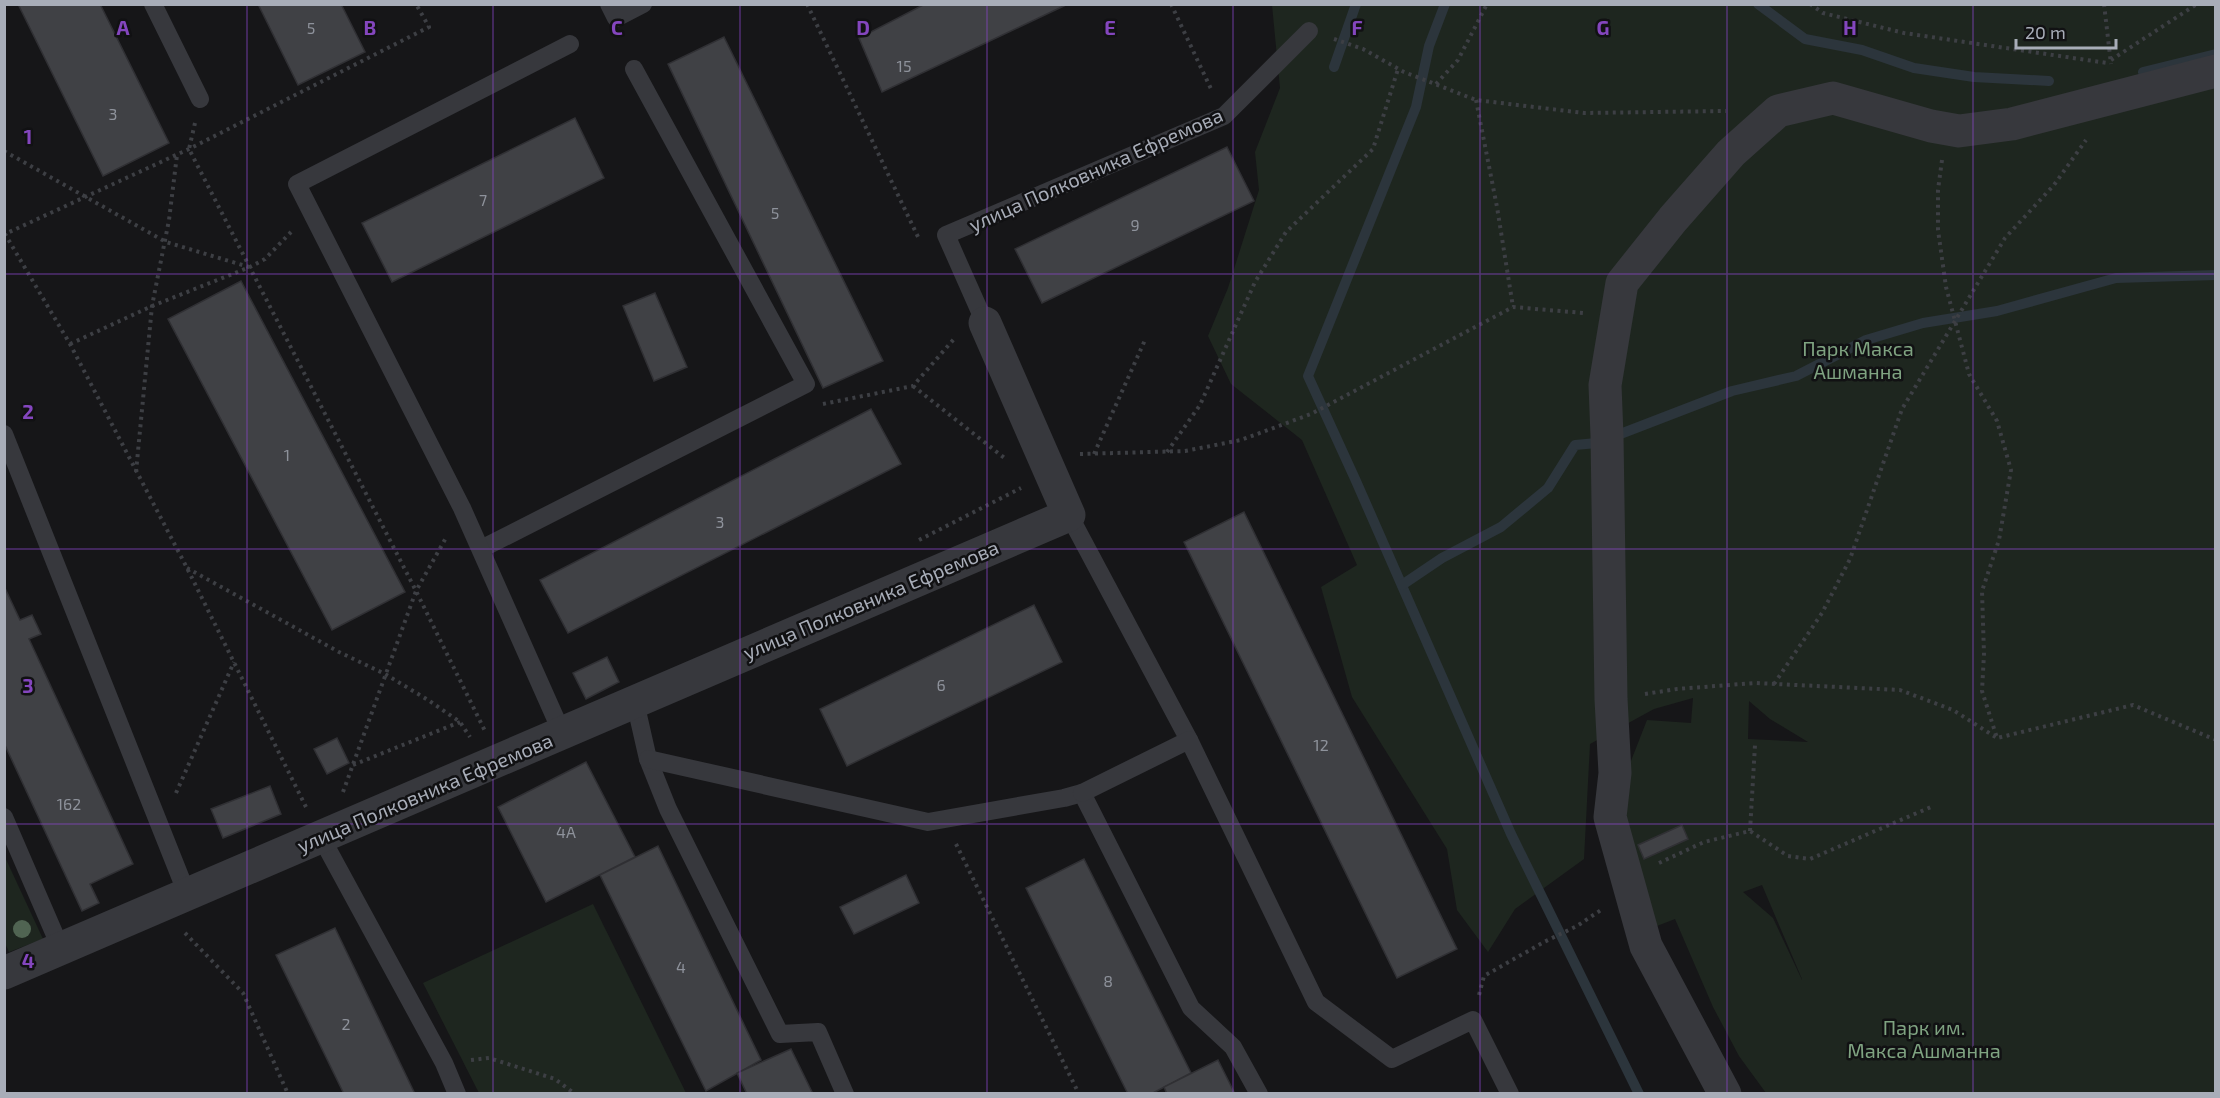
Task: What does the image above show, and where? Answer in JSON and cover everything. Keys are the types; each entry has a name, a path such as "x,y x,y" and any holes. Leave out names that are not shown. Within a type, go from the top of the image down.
{"street":[{"path":"1725,1094 1646,946 1610,817 1615,773 1611,699 1605,385 1622,283 1658,237 1731,153 1778,111 1833,98 1931,126 1959,131 2012,123 2216,71"},
{"name":"улица Полковника Ефремова","path":"4,973 1069,514 1029,461 985,323"}],"lane":[{"path":"153,4 200,99"},
{"path":"609,4 616,18 643,4"},
{"name":"улица Полковника Ефремова","path":"985,323 946,236 1224,116 1309,31"},
{"path":"562,734 462,508 297,184 570,44"},
{"path":"481,549 806,384 634,69"},
{"path":"4,434 160,829 173,900"},
{"path":"1069,514 1189,740 1316,1002 1392,1059 1473,1020 1510,1094"},
{"path":"635,702 648,759 668,809 780,1034 818,1032 845,1094"},
{"path":"648,759 928,822 1082,793 1189,740"},
{"path":"1082,793 1191,1008 1233,1047 1259,1094"},
{"path":"4,818 61,949"},
{"path":"335,831 457,1094"}],"path":[{"path":"335,831 234,662 70,344 5,232 189,149 429,27 416,4"},
{"path":"807,4 921,242"},
{"path":"1171,4 1224,116"},
{"path":"1436,84 1458,60 1487,4"},
{"path":"1810,4 1823,13 1904,33 2111,62 2197,4"},
{"path":"1774,684 1822,613 1850,559 1902,409 2005,238 2054,185 2115,98 2104,4"},
{"path":"1337,40 1363,49 1404,72 1476,100 1584,113 1778,111"},
{"path":"1167,452 1200,405 1255,282 1286,232 1372,149 1398,69"},
{"path":"200,99 189,149 416,591 493,763"},
{"path":"1476,100 1497,207 1513,308"},
{"path":"1959,131 1942,158 1938,190 1938,230 1946,287 1969,374 1998,421 2012,470 1999,540 1982,591 1984,654 1982,691 1998,738"},
{"path":"4,151 166,242 250,267"},
{"path":"136,472 152,306 166,242 177,154"},
{"path":"70,344 152,306 265,259 311,211"},
{"path":"913,386 1029,461 1094,454 1185,451 1241,440 1311,414 1513,308 1616,315"},
{"path":"782,396 818,405 913,386 955,337"},
{"path":"1094,454 1145,340"},
{"path":"908,545 1024,486"},
{"path":"335,831 342,789 416,591 462,508"},
{"path":"187,568 339,652 385,674 460,722 493,763"},
{"path":"160,829 234,662"},
{"path":"1611,699 1677,689 1755,683 1900,690 1953,710 1998,738 2133,705 2216,740"},
{"path":"352,765 460,722"},
{"path":"1750,831 1755,745"},
{"path":"1658,864 1704,842 1750,831 1788,856 1810,859 1931,807"},
{"path":"943,819 1079,1094"},
{"path":"173,900 243,993 288,1094"},
{"path":"1473,1020 1484,976 1577,926"},
{"path":"444,1063 489,1058 555,1079 574,1094"}],"green space":[{"name":"Парк Макса Ашманна","path":"1272,5 2215,5 2215,1093 1766,1093 1739,1056 1713,1007 1675,919 1657,926 1647,904 1620,789 1647,720 1691,723 1693,698 1654,709 1590,744 1584,859 1515,909 1488,952 1457,910 1447,849 1352,697 1321,587 1357,565 1302,440 1231,384 1208,336 1228,288 1259,190 1255,152 1280,88","holes":["1749,701 1770,719 1808,742 1748,739","1762,885 1802,979 1802,980 1773,918 1743,892"]},
{"path":"4,855 43,939 9,952 4,941"},
{"path":"593,904 686,1093 479,1093 423,983"}],"building":[{"path":"18,4 100,4 169,143 103,176"},
{"path":"258,4 341,4 365,52 298,85"},
{"path":"925,4 1068,4 882,92 859,38"},
{"path":"724,37 883,361 823,388 668,64"},
{"path":"575,118 604,178 392,282 362,223"},
{"path":"1227,147 1254,201 1042,303 1015,249"},
{"path":"241,281 405,592 332,630 168,319"},
{"path":"655,293 687,367 654,381 623,306"},
{"path":"871,409 901,464 568,633 540,580"},
{"path":"1244,512 1457,949 1397,978 1184,542"},
{"path":"4,586 20,620 32,615 41,634 29,639 133,864 90,884 99,903 82,911 4,743"},
{"path":"1034,605 1062,662 847,766 820,709"},
{"path":"607,657 619,682 586,699 573,673"},
{"path":"337,738 349,763 327,774 314,749"},
{"path":"586,762 635,857 546,902 498,807"},
{"path":"270,786 281,814 223,838 211,809"},
{"path":"1682,825 1688,839 1644,859 1638,845"},
{"path":"658,846 761,1060 706,1091 600,875"},
{"path":"1084,859 1191,1073 1151,1094 1128,1094 1026,888"},
{"path":"906,875 919,903 854,934 840,907"},
{"path":"335,928 415,1094 344,1094 276,955"},
{"path":"791,1049 813,1094 747,1094 737,1073"},
{"path":"1218,1060 1235,1094 1167,1094 1164,1087"}],"waterway":[{"path":"1334,67 1356,4"},
{"path":"1445,4 1429,46 1416,107 1308,376 1511,834 1639,1094"},
{"path":"1758,4 1805,39 1862,50 1914,68 1974,77 2049,81"},
{"path":"2143,72 2216,54"},
{"path":"1402,585 1442,558 1501,527 1548,488 1575,445 1597,443 1732,391 1796,376 1866,340 1923,323 1997,311 2116,278 2216,275"}],"park label":[{"name":"Парк им. Макса Ашманна","path":"1924,1040"}]}
